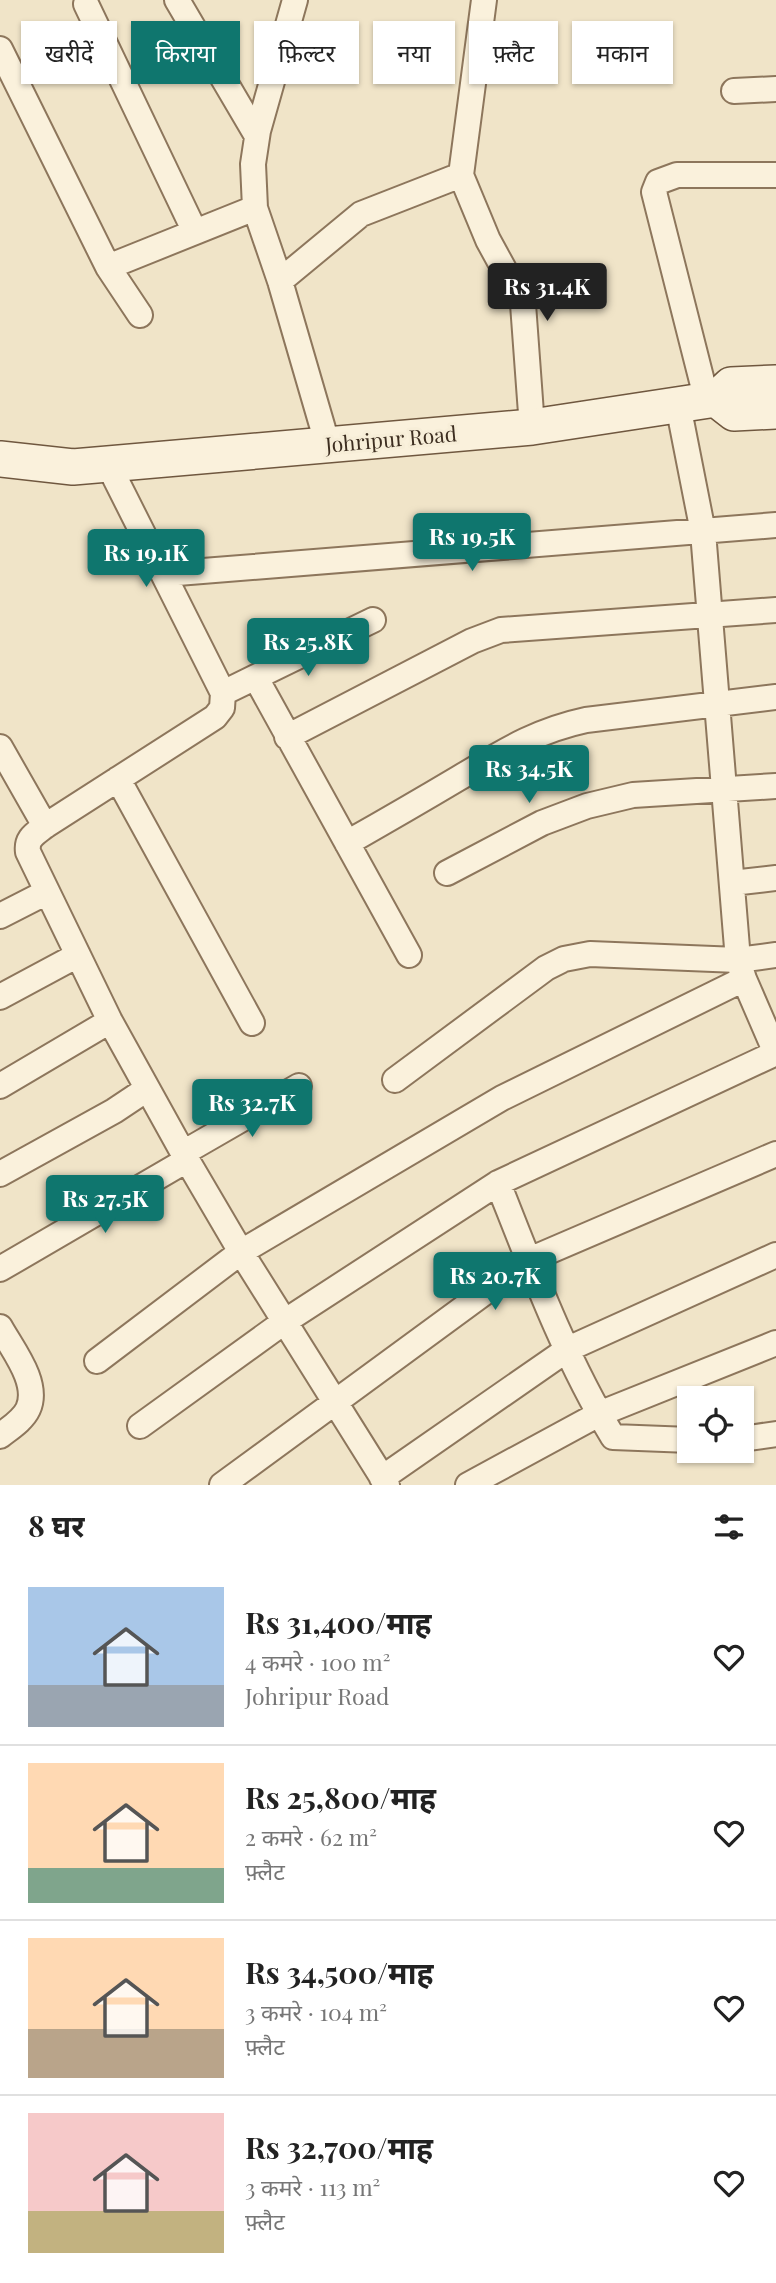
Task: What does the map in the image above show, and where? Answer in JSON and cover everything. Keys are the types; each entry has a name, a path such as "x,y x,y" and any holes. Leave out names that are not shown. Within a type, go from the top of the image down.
{"street":[{"path":"177,0 257,136"},
{"path":"295,0 257,136 253,164 255,208 280,281 328,446"},
{"path":"484,0 461,175 488,240 523,304 532,427"},
{"path":"86,4 195,232"},
{"path":"0,49 108,268 140,316"},
{"path":"734,91 776,89"},
{"path":"280,281 361,214 461,175"},
{"path":"140,1426 284,1322 498,1183 776,1053 741,970 703,532 700,402 654,192 657,182 677,175 776,175"},
{"path":"108,268 255,208"},
{"path":"700,402 731,385 776,383"},
{"path":"700,402 734,413 776,411"},
{"name":"Johripur Road","path":"0,459 73,467 532,427 700,402"},
{"path":"108,464 223,692 222,708 215,717 45,825 27,843 30,858 110,1021 185,1156 241,1252 385,1482 568,1349 776,1255"},
{"path":"165,574 776,525"},
{"path":"287,737 472,641 501,630 776,610"},
{"path":"223,692 373,620"},
{"path":"256,678 409,955"},
{"path":"347,844 538,733 586,719 776,697"},
{"path":"0,747 7,773 45,825"},
{"path":"118,779 252,1023"},
{"path":"447,873 542,823 587,807 633,795 776,786"},
{"path":"732,883 776,878"},
{"path":"0,916 47,892"},
{"path":"395,1080 546,968 564,959 590,954 741,970"},
{"path":"0,997 78,956"},
{"path":"97,1361 241,1252 502,1098 741,970 776,956"},
{"path":"0,1086 110,1021"},
{"path":"0,1269 299,1086"},
{"path":"0,1174 114,1111 147,1089"},
{"path":"222,1485 528,1260 776,1154"},
{"path":"498,1183 528,1260 568,1349 613,1437 677,1439"},
{"path":"0,1327 27,1377 32,1395 28,1411 0,1436"},
{"path":"468,1485 599,1414 776,1343"},
{"path":"754,1437 776,1434"}]}
